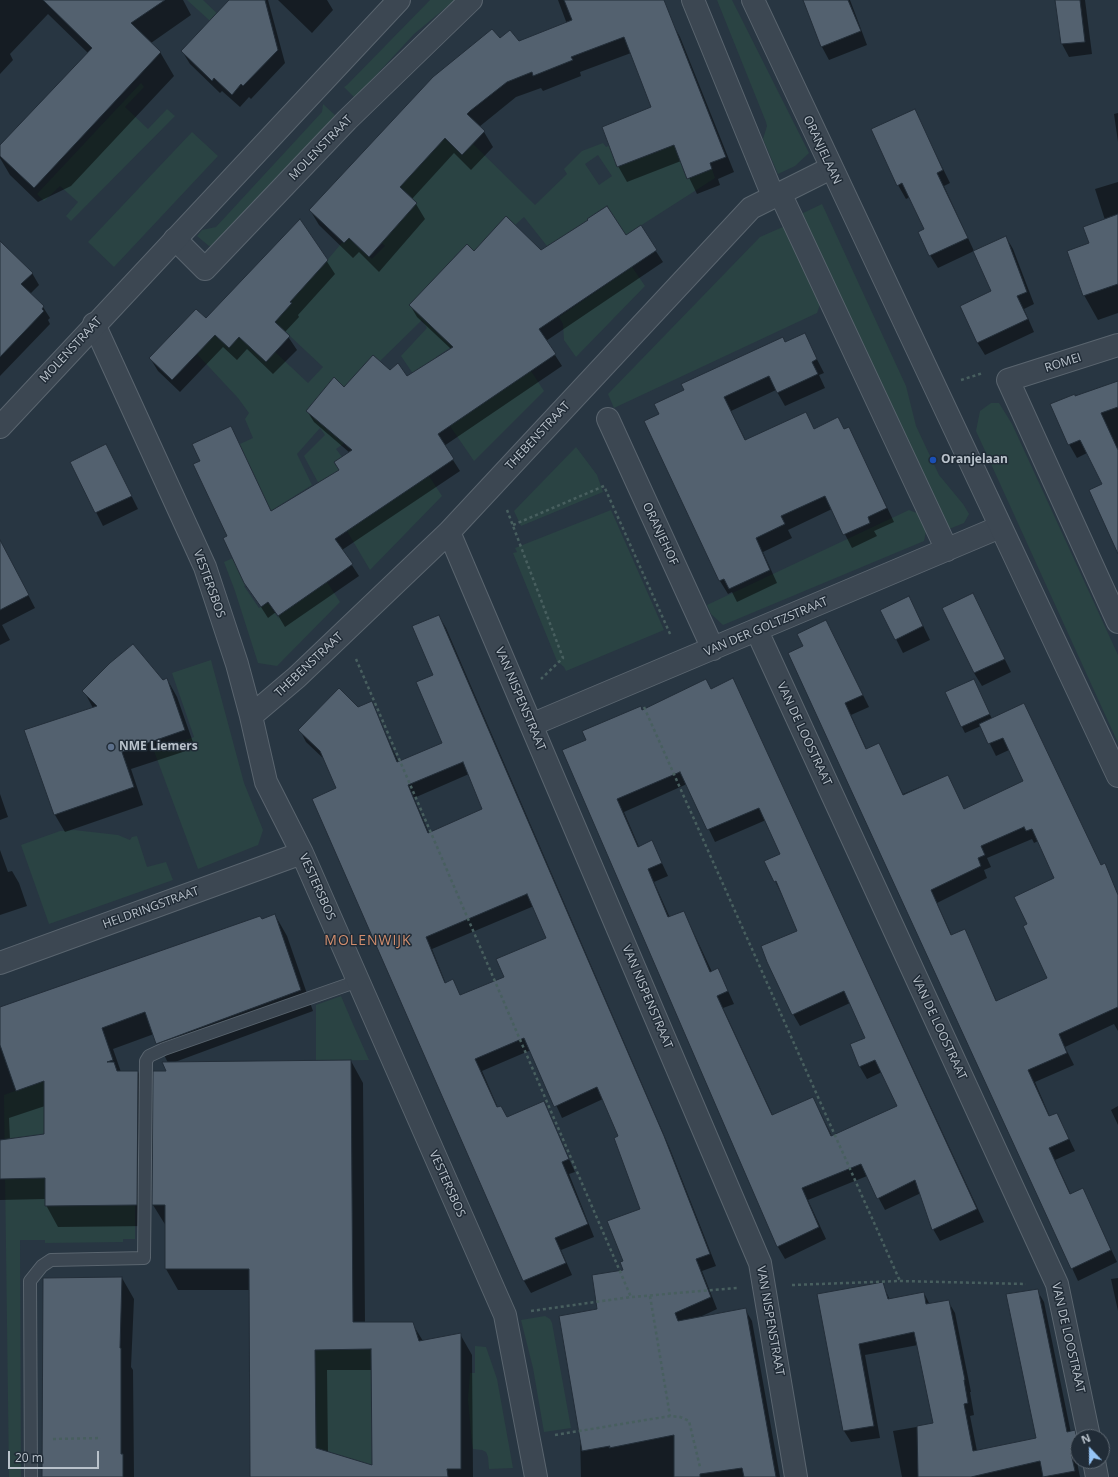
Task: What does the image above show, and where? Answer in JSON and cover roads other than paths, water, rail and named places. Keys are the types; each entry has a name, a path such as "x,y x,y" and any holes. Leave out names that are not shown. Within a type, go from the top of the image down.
{"street":[{"name":"MOLENSTRAAT","path":"0,427 94,324 399,0"},
{"name":"MOLENSTRAAT","path":"175,239 205,269 347,120 471,0"},
{"path":"693,0 776,195 947,550"},
{"name":"ORANJELAAN","path":"752,0 1118,776"},
{"name":"THEBENSTRAAT","path":"251,716 297,678 449,532 751,208 831,168"},
{"name":"VESTERSBOS","path":"94,324 205,567 251,716 266,782 302,853 505,1315 536,1477"},
{"name":"ROMEI","path":"1118,345 1008,380 1118,622"},
{"name":"ORANJEHOF","path":"608,418 713,649"},
{"name":"VAN DER GOLTZSTRAAT","path":"531,725 1000,527"},
{"name":"VAN NISPENSTRAAT","path":"449,532 760,1263 796,1477"},
{"name":"VAN DE LOOSTRAAT","path":"756,630 1057,1284 1087,1429"},
{"name":"HELDRINGSTRAAT","path":"0,963 302,853"}],"lane":[{"path":"31,1477 30,1281 42,1266 51,1260 144,1258 146,1061 149,1056 164,1049 358,980"}],"place":[{"name":"Oranjelaan","path":"933,460"},
{"name":"NME Liemers","path":"111,747"}],"district":[{"name":"MOLENWIJK","path":"368,941"}]}
